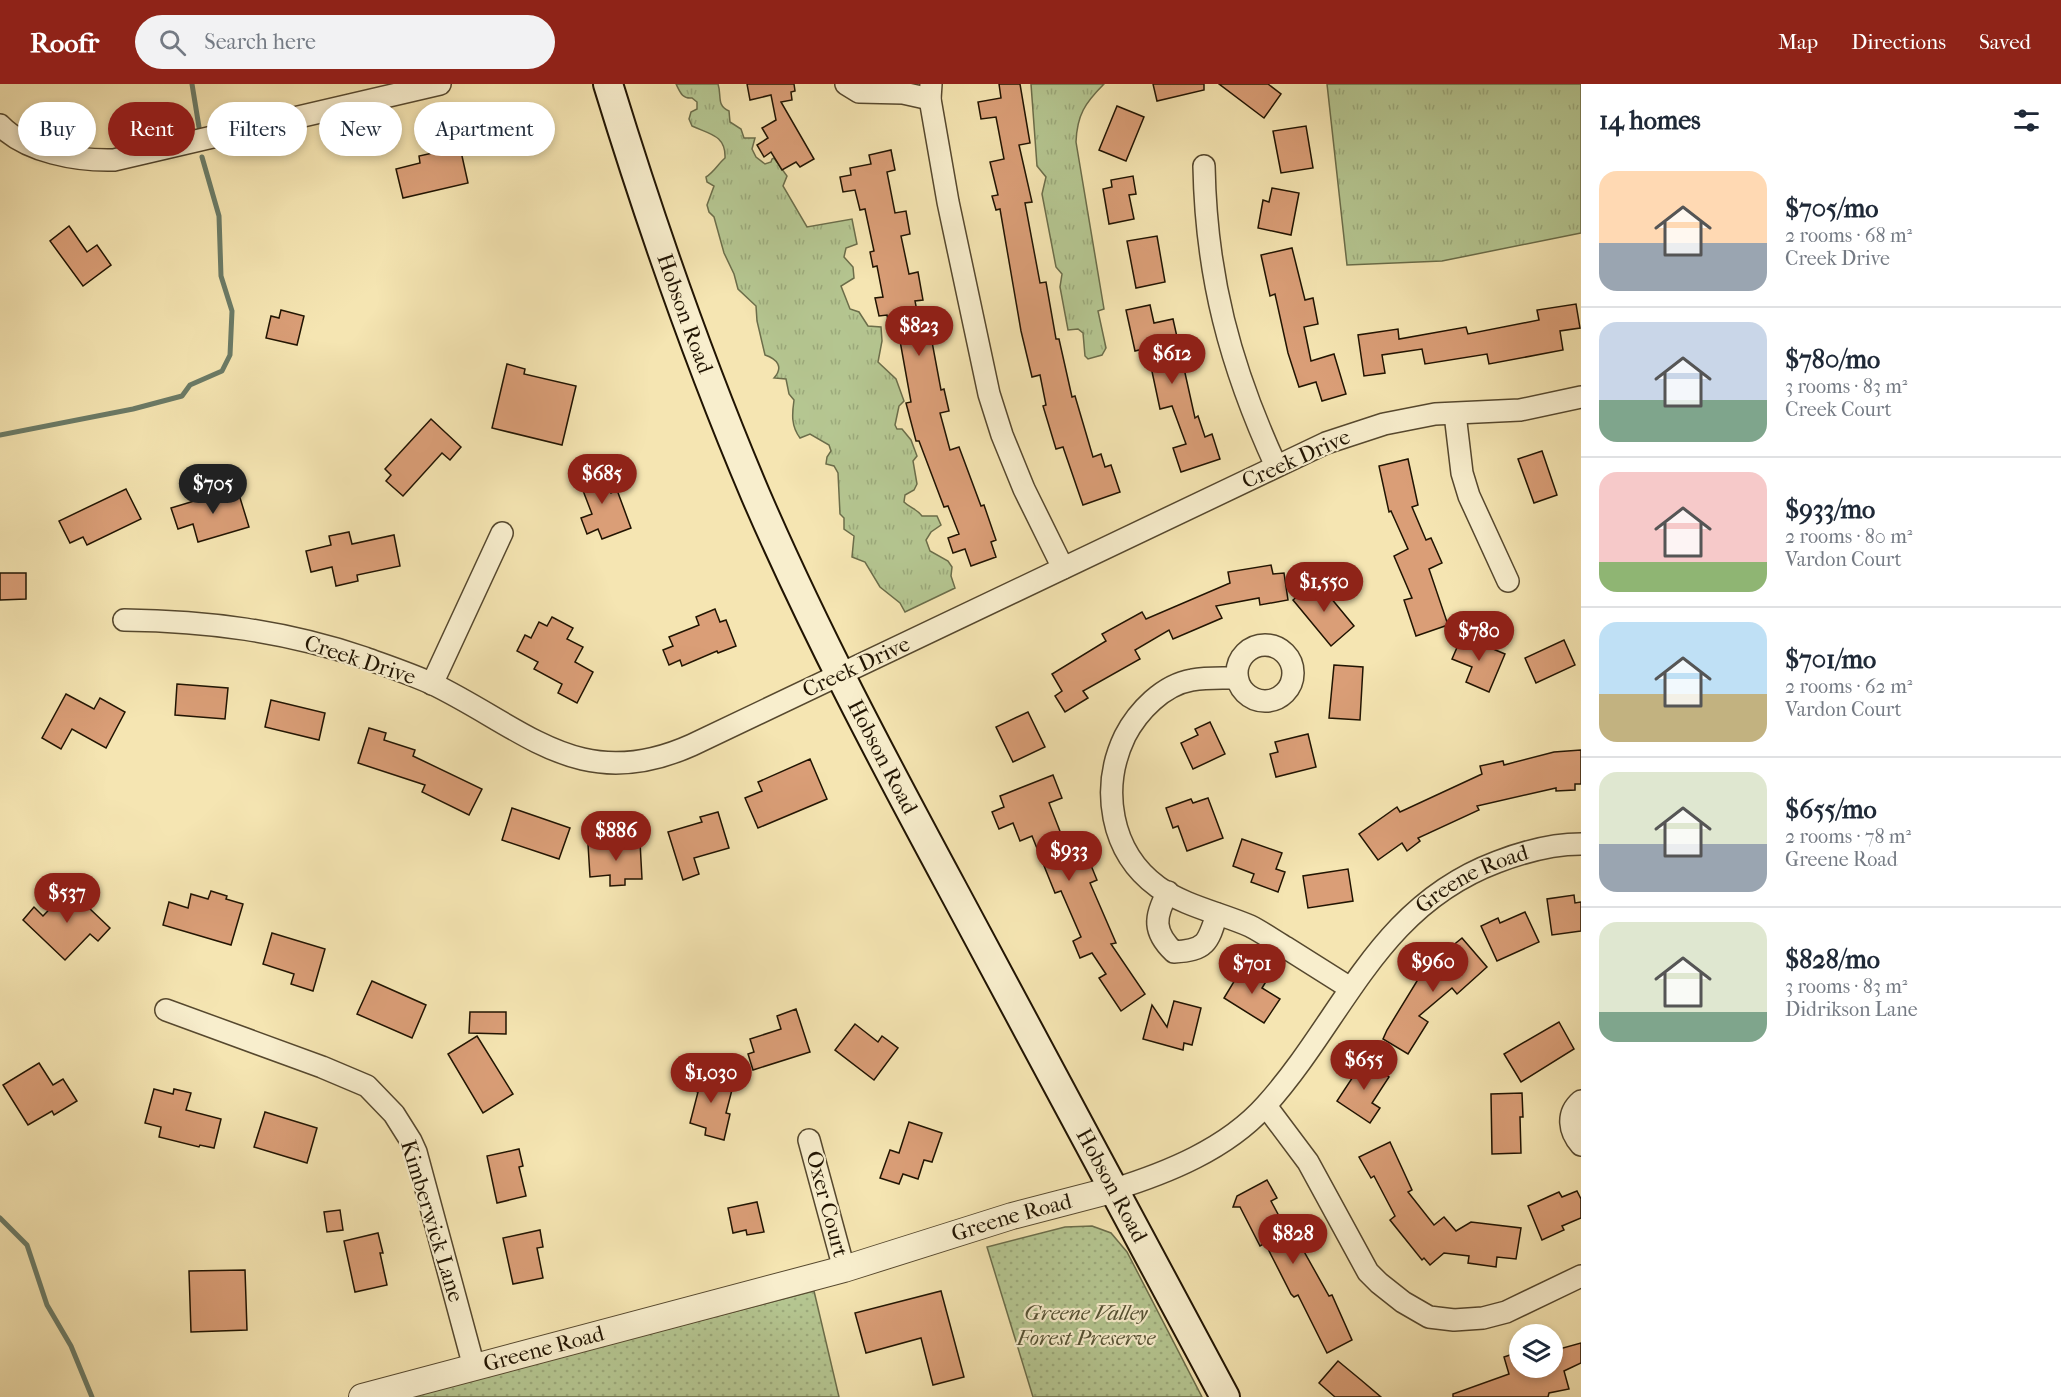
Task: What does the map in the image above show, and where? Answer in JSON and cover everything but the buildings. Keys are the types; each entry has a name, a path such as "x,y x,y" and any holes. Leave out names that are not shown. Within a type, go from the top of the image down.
{"main road":[{"name":"Hobson Road","path":"608,84 667,265 757,498 841,675 902,794 1112,1190 1225,1397"}],"street":[{"path":"0,125 10,135 75,159 100,161 128,159 440,84"},
{"path":"846,84 849,88 859,92 930,92 948,202 989,394 1002,435 1024,489 1063,568"},
{"path":"1204,166 1204,201 1216,291 1227,339 1243,386 1276,466"},
{"name":"Creek Drive","path":"124,621 202,623 265,632 331,647 432,684 532,739 567,755 593,762 624,764 648,761 672,754 841,675 1326,443 1357,432 1435,414 1520,410 1581,397"},
{"path":"1455,414 1462,473 1469,496 1508,581"},
{"path":"432,684 502,533"},
{"path":"1238,678 1191,680 1181,683 1162,693 1133,721 1115,760 1112,777 1111,799 1118,836 1140,870 1159,887 1195,906 1251,927 1350,988"},
{"name":"Greene Road","path":"362,1397 844,1269 1012,1216 1154,1177 1203,1153 1233,1134 1266,1106 1321,1033 1350,988 1398,927 1444,888 1508,857 1548,848 1581,844"},
{"path":"1168,892 1160,906 1157,924 1162,941 1174,952 1189,951 1203,946 1212,932 1218,914"},
{"name":"Kimberwick Lane","path":"166,1010 322,1067 367,1086 394,1114 416,1152 474,1367"},
{"path":"1581,1101 1572,1113 1570,1124 1573,1135 1581,1145"},
{"path":"1266,1106 1314,1172 1368,1272 1403,1302 1429,1317 1454,1320 1497,1315 1581,1276"},
{"name":"Oxer Court","path":"809,1140 844,1269"}],"green space":[{"path":"676,84 718,84 721,103 729,111 730,122 741,129 744,138 755,138 752,149 756,157 765,164 774,158 787,176 783,186 807,227 852,219 857,244 846,248 844,257 853,267 854,278 841,286 850,309 859,312 868,326 881,327 882,341 878,362 896,379 904,401 899,406 895,425 897,429 902,429 911,440 917,456 913,461 917,484 914,490 905,495 904,502 922,516 937,516 941,525 931,532 926,540 930,551 948,561 952,567 951,576 955,588 905,612 900,603 880,587 865,562 852,557 854,536 844,529 844,518 840,514 838,473 834,466 826,464 831,451 829,445 810,434 800,438 797,433 793,420 794,400 789,394 786,379 774,378 779,367 776,361 765,355 756,306 738,289 724,253 714,217 709,212 707,205 714,186 707,182 706,177 725,158 723,144 715,136 692,126 689,119 691,112 697,109 697,102 684,96"},
{"path":"1031,84 1104,84 1083,110 1078,124 1076,142 1104,309 1098,311 1106,348 1102,355 1088,359 1085,356 1083,333 1078,329 1068,330 1060,287 1062,274 1056,267 1042,194 1046,177 1037,166"},
{"path":"1327,84 1581,84 1581,233 1442,261 1347,265"},
{"name":"Greene Valley Forest Preserve","path":"1092,1226 1111,1233 1127,1252 1202,1397 1033,1397 987,1247 1065,1227"},
{"path":"814,1291 839,1397 405,1397"}],"waterway":[{"path":"192,84 199,127"},
{"path":"0,435 133,409 182,396 190,385 222,371 230,355 232,311 221,276 219,216 202,157"},
{"path":"0,1218 27,1245 47,1305 71,1346 92,1397"}]}
